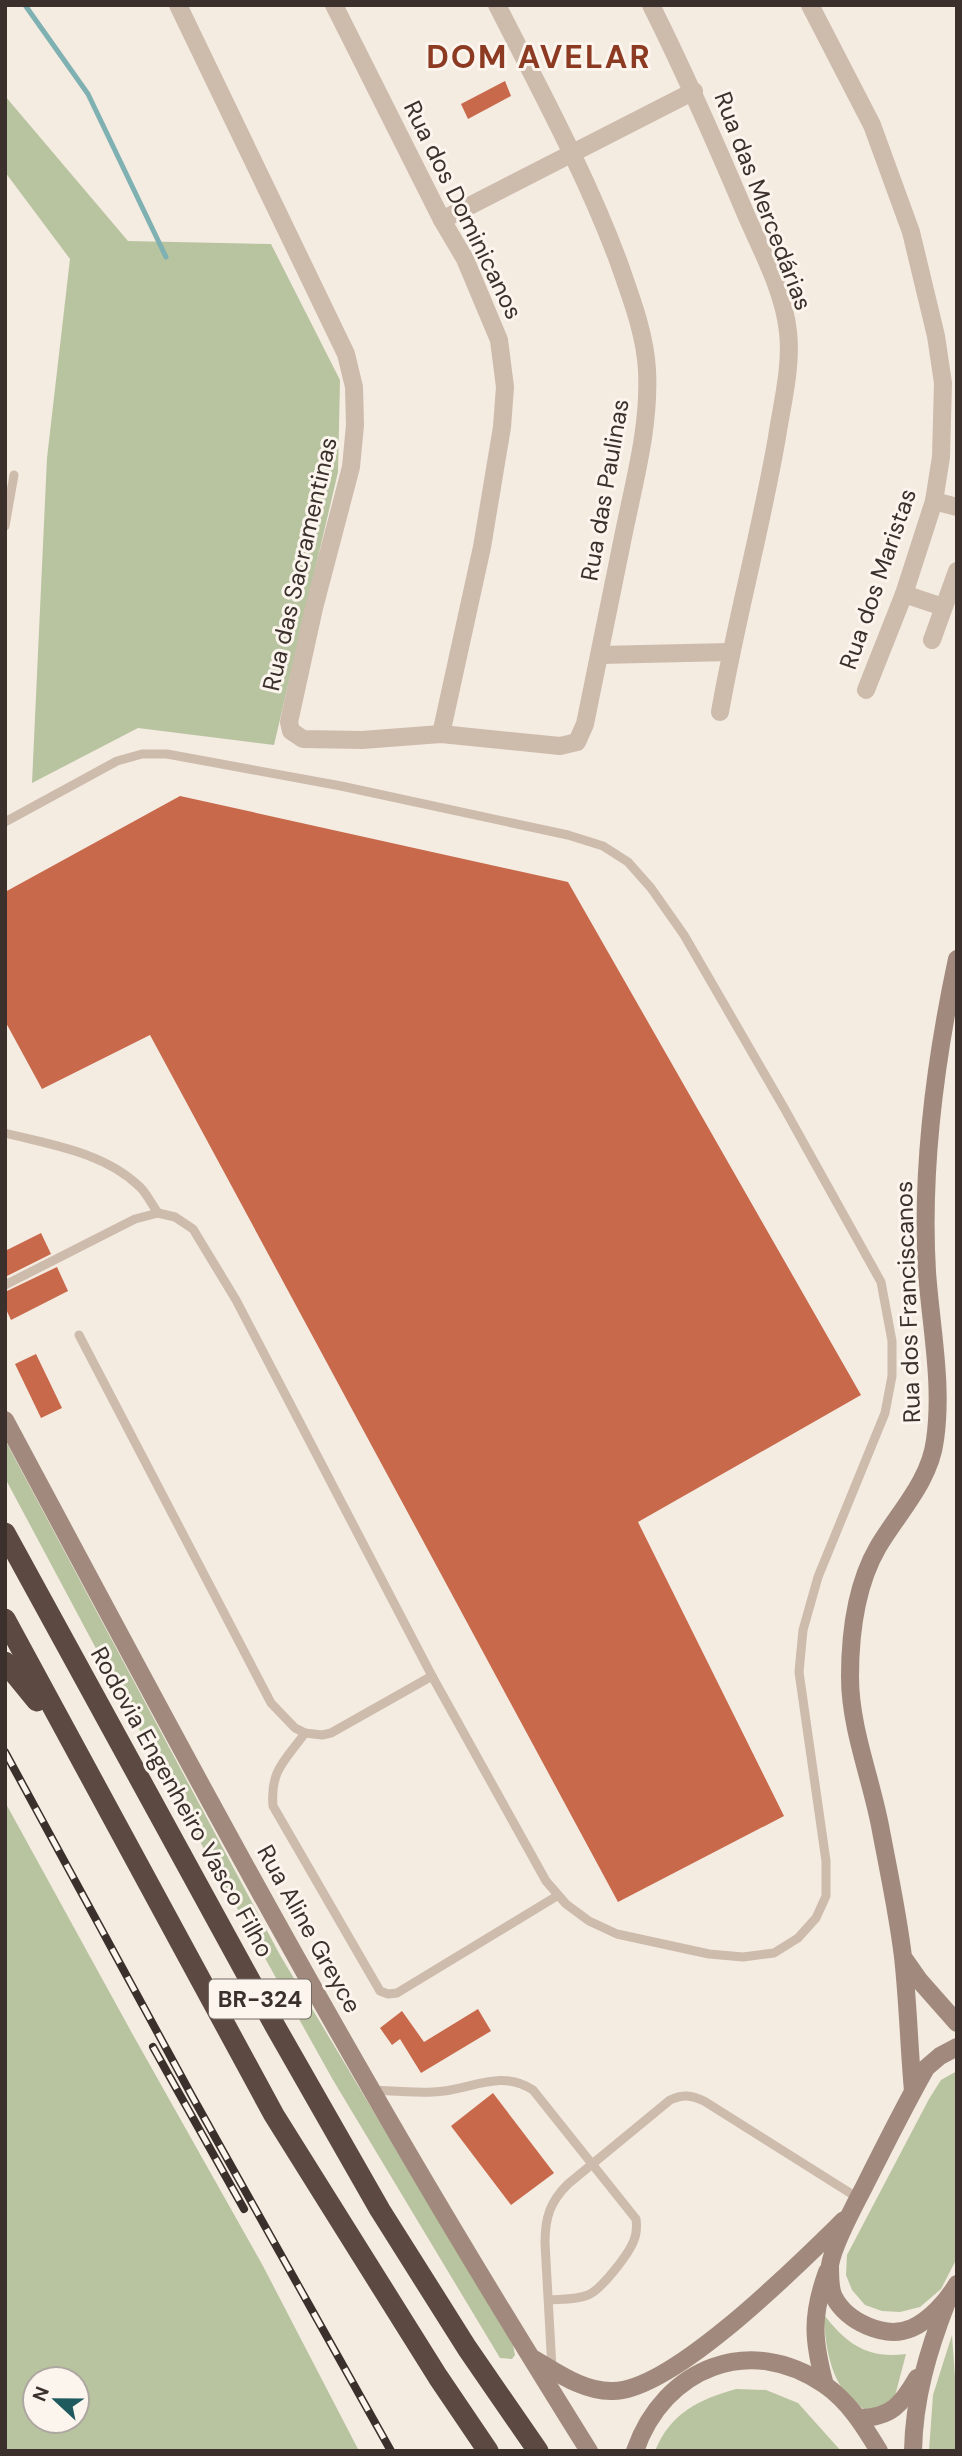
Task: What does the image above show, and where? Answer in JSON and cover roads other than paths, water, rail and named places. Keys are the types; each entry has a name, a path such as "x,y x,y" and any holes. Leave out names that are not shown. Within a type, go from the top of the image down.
{"highway":[{"name":"Rodovia Engenheiro Vasco Filho","path":"5,1533 275,2026 380,2210 467,2348 538,2451"},
{"name":"BR-324","path":"5,1619 274,2115 438,2377 488,2451"},
{"path":"5,1662 77,1753"}],"main road":[{"name":"Rua dos Franciscanos","path":"913,2091 903,1957 880,1827 853,1711 850,1678 856,1609 864,1576 878,1547 924,1475 935,1445 939,1411 927,1270 927,1185 936,1084 946,1010 957,959"},
{"name":"Rua Aline Greyce","path":"5,1420 224,1827 371,2090 589,2451"},
{"name":"Rua dos Franciscanos","path":"903,1957 919,1980 957,2023"},
{"path":"825,2385 819,2362 815,2319 817,2301 849,2215 926,2068 940,2056 957,2048"},
{"path":"530,2356 590,2388 611,2392 637,2387 674,2366 765,2297 849,2215"},
{"path":"830,2264 832,2295 841,2308 853,2319 891,2332 909,2330 925,2321 954,2289"},
{"path":"913,2451 916,2399 925,2363 954,2289"},
{"path":"635,2451 652,2415 693,2376 729,2361 752,2360 792,2367 825,2385 859,2418 879,2451"},
{"path":"859,2418 881,2416 892,2411 910,2389 925,2363"}],"street":[{"name":"Rua das Sacramentinas","path":"178,5 346,354 354,387 355,425 351,467 314,608 289,727 296,736 303,739 362,740 441,734 560,746"},
{"name":"Rua dos Dominicanos","path":"334,5 442,220 465,259 499,340 505,387 502,427 482,547 441,734"},
{"name":"Rua das Paulinas","path":"497,5 606,226 633,302 642,334 647,369 647,408 640,458 585,724 579,739 560,746"},
{"name":"Rua das Mercedárias","path":"651,5 694,91 779,296 788,332 785,387 770,478 730,652 720,712"},
{"name":"Rua dos Maristas","path":"810,5 872,125 911,232 936,336 943,383 941,457 934,501 904,594 866,690"},
{"path":"442,220 694,91"},
{"path":"934,501 957,507"},
{"path":"932,640 957,571"},
{"path":"904,594 943,607"},
{"path":"600,655 730,652"}],"lane":[{"path":"5,527 14,475"},
{"path":"5,822 117,761 142,754 167,754 354,789 568,835 603,846 628,862 651,888 684,935 881,1282 892,1341 892,1376 885,1413 818,1577 803,1630 799,1672 826,1861 826,1896 816,1918 798,1938 774,1953 743,1957 697,1951 617,1934 589,1921 557,1896 546,1881 432,1676 229,1288 193,1229 176,1217 158,1213 135,1219 5,1285"},
{"path":"5,1133 79,1152 114,1168 141,1187 158,1213"},
{"path":"79,1335 271,1703 287,1721 305,1733 331,1733 432,1676"},
{"path":"305,1733 274,1776 273,1806 380,1991 397,1993 557,1896"},
{"path":"371,2090 455,2091 501,2079 511,2080 533,2090 636,2219 637,2231 633,2244 598,2288 589,2295 577,2298 549,2300"},
{"path":"552,2369 545,2224 549,2208 555,2196 592,2162 670,2099 691,2095 704,2101 858,2198"}],"waterway":[{"path":"25,5 88,94 166,257"}],"railway":[{"path":"5,1752 192,2096 391,2451"},
{"path":"153,2047 244,2209"}],"district":[{"name":"DOM AVELAR","path":"539,57"}]}
